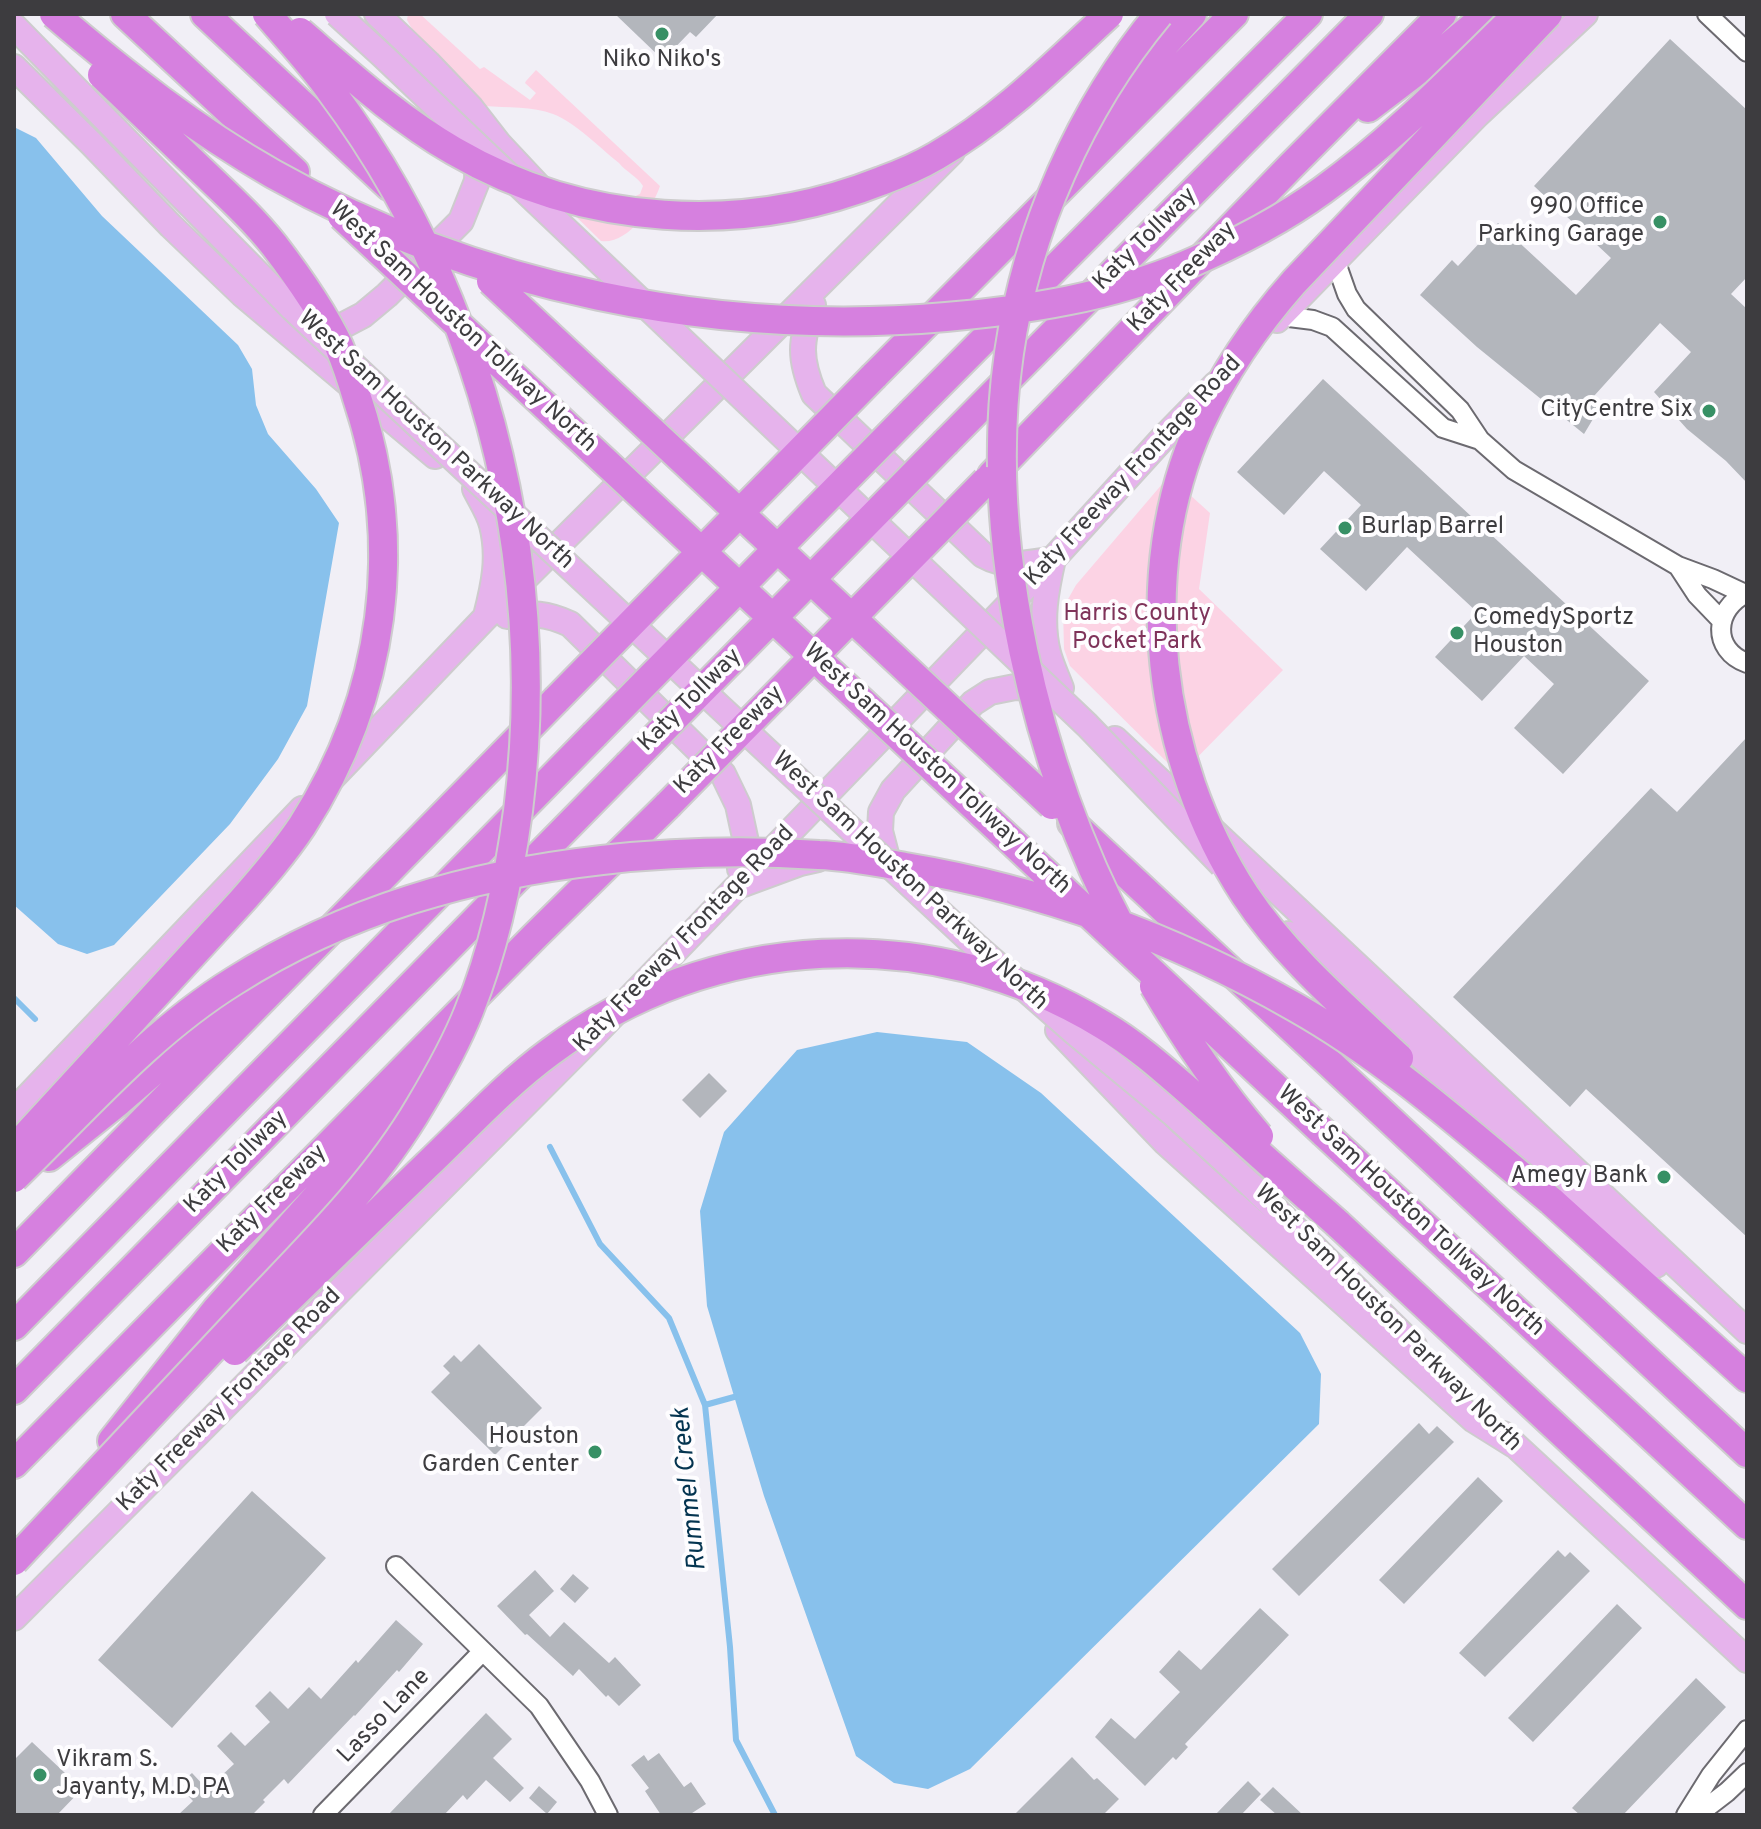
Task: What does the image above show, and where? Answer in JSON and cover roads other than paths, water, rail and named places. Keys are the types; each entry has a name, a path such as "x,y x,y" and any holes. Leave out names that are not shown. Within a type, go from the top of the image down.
{"highway":[{"path":"14,1149 241,902 301,827 347,739 365,691 377,642 384,564 379,490 365,420 338,345 297,277 248,214 37,14"},
{"path":"54,14 143,88 229,147 300,188 415,241 501,270 592,295 699,312 853,322 1022,309 1075,299 1184,266 1264,226 1320,192 1364,159 1403,126 1518,14"},
{"name":"West Sam Houston Tollway North","path":"125,14 1747,1525"},
{"path":"205,14 1747,1453"},
{"path":"14,1563 339,1214 403,1133 468,1015 494,941 513,851 524,753 525,627 508,494 486,408 469,351 448,298 407,214 329,88 267,14"},
{"path":"280,14 396,112 489,170 561,198 654,215 696,217 803,206 866,187 935,157 976,131 1003,109 1109,14"},
{"path":"1159,14 1124,60 1080,135 1061,173 1026,272 1009,354 1002,442 1011,577 1019,629 1049,750 1108,902 1139,960 1195,1051 1240,1113 1338,1224"},
{"path":"964,285 1192,14"},
{"path":"14,1253 874,376 1234,14"},
{"name":"Katy Tollway","path":"14,1326 912,412 1308,14"},
{"name":"Katy Tollway","path":"14,1390 1369,14"},
{"name":"Katy Freeway","path":"14,1464 668,805 1442,14"},
{"path":"1291,166 1488,14"},
{"path":"1548,14 1275,303 1228,370 1196,435 1174,503 1164,570 1162,640 1169,705 1189,780 1215,843 1245,895 1283,944 1551,1201 1747,1378"},
{"path":"14,1178 110,1082 186,1015 229,984 326,930 402,901 516,872 664,854 753,852 824,855 977,879 1073,907 1151,936 1260,987 1341,1034 1423,1095 1551,1201"},
{"path":"14,1185 119,1101 393,866"},
{"path":"14,1563 217,1309 363,1145 535,936"},
{"path":"14,1563 550,1051 602,1017 637,999 709,972 779,957 881,953 957,965 1041,992 1105,1025 1152,1060 1338,1224 1747,1605"}],"main road":[{"path":"337,14 1087,725 1288,933 1592,1215 1747,1333"},
{"path":"377,14 471,108 499,144 596,247 991,623 1747,1333"},
{"path":"14,1111 485,618 1091,14"},
{"name":"Katy Freeway Frontage Road","path":"14,1618 548,1081 1053,559 1164,437 1477,115 1585,14"},
{"name":"West Sam Houston Parkway North","path":"14,26 292,308 975,945 1172,1113 1251,1185 1514,1445 1747,1660"},
{"path":"14,67 242,294 475,489 556,547 826,795 1165,1142 1474,1420 1514,1445"},
{"path":"242,294 278,317 318,329 342,326 363,315 461,221 477,181 478,147 471,108"},
{"path":"669,317 701,326 745,323 791,303 830,275"},
{"path":"830,275 816,298 807,322 802,351 805,371 814,394 983,555 1004,564 1053,559 1045,598 1044,628 1048,654 1061,688"},
{"path":"475,489 491,522 495,550 495,581 485,618"},
{"path":"485,618 552,615 570,624 723,774 738,805 746,842 736,887"},
{"path":"887,858 880,831 881,812 893,790 973,703 990,692 1015,687 1061,688"},
{"path":"736,887 800,863 842,855 887,858"}],"street":[{"path":"1707,14 1747,52"},
{"path":"1335,260 1356,309 1460,410 1480,440 1514,470 1678,566 1746,594"},
{"path":"1281,316 1313,320 1332,327 1443,428 1480,440"},
{"path":"1678,566 1697,595 1722,621"},
{"path":"1746,594 1726,609 1721,633 1732,655 1747,663"},
{"path":"396,1566 539,1706 590,1781 608,1815"},
{"name":"Lasso Lane","path":"323,1815 482,1652"},
{"path":"1686,1815 1711,1775 1747,1730"},
{"path":"1697,1815 1747,1773"}],"water":[{"path":"14,127 36,138 102,216 238,345 252,369 256,405 268,434 316,489 339,523 307,706 278,759 230,824 114,945 87,954 58,944 14,905"},
{"path":"877,1032 967,1042 1041,1093 1300,1333 1321,1374 1319,1424 970,1769 928,1789 894,1783 856,1756 764,1496 707,1306 700,1211 724,1132 797,1050"}],"waterway":[{"name":"Rummel Creek","path":"14,998 35,1019"},
{"name":"Rummel Creek","path":"550,1147 600,1244 669,1318 705,1405 730,1647 736,1740 775,1815"},
{"path":"705,1405 734,1397"}],"place":[{"name":"Niko Niko's","path":"662,34"},
{"name":"990 Office Parking Garage","path":"1660,222"},
{"name":"CityCentre Six","path":"1709,411"},
{"name":"Burlap Barrel","path":"1345,528"},
{"name":"ComedySportz Houston","path":"1457,633"},
{"name":"Amegy Bank","path":"1664,1177"},
{"name":"Houston Garden Center","path":"595,1452"},
{"name":"Vikram S. Jayanty, M.D. PA","path":"40,1775"}],"park label":[{"name":"Harris County Pocket Park","path":"1137,629"}]}
